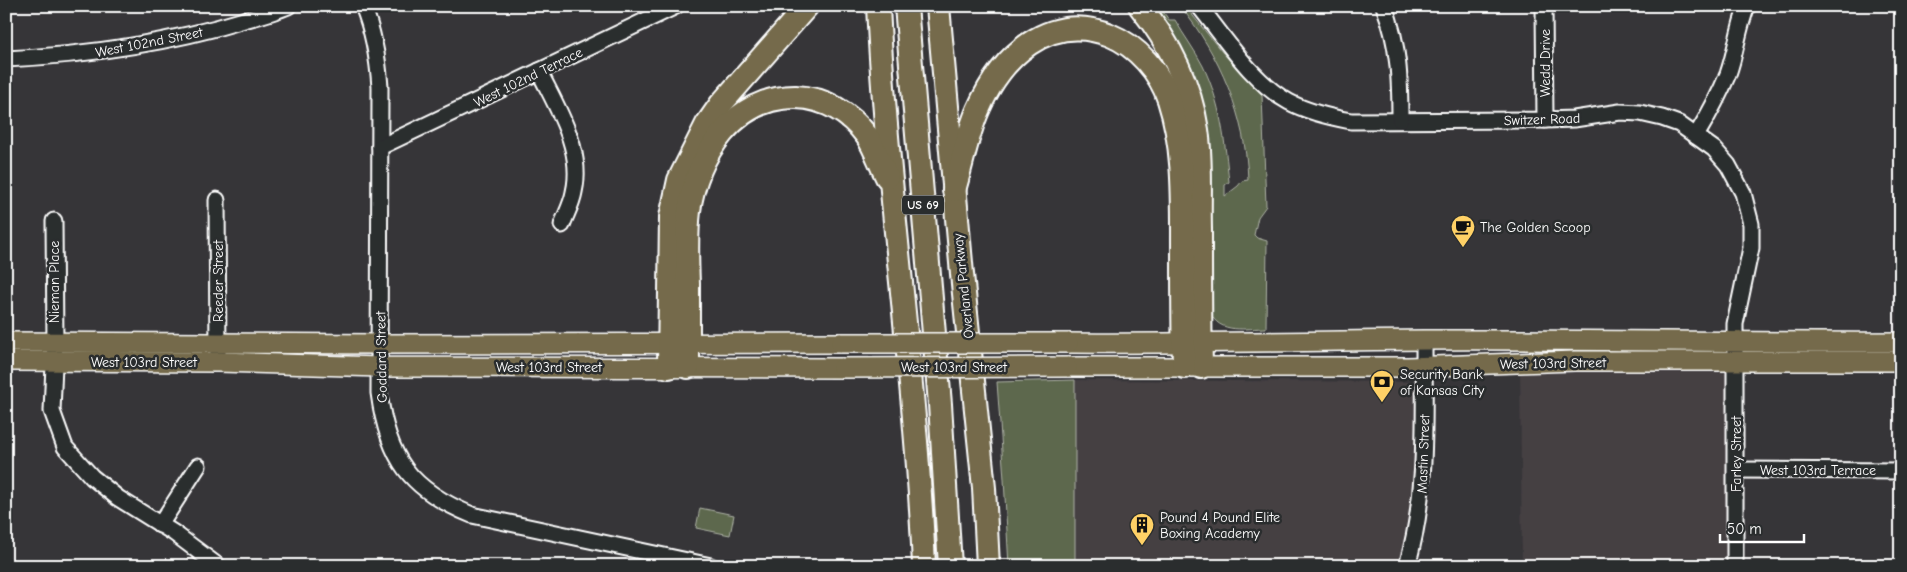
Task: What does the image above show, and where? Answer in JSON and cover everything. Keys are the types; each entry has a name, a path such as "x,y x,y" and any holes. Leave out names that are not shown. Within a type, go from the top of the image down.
{"highway":[{"path":"679,367 671,217 679,180 706,124 807,6"},
{"path":"878,6 884,92 922,505 924,566"},
{"name":"US 69","path":"906,6 940,404 950,566"},
{"name":"Overland Parkway","path":"938,6 954,190 984,488 988,566"},
{"path":"1140,6 1159,32 1174,58 1189,98 1197,130 1199,169 1192,343"},
{"path":"954,190 977,111 999,73 1018,51 1040,36 1068,29 1092,30 1126,43 1136,51 1159,79 1168,99 1175,125 1183,174 1193,367"},
{"path":"679,344 693,194 712,148 722,134 746,111 774,99 786,97 810,98 837,109 850,118 868,138 893,190"},
{"path":"911,566 922,505"}],"main road":[{"name":"West 103rd Street","path":"6,342 679,344 1192,343 1424,340 1736,343 1901,342"},
{"name":"West 103rd Street","path":"6,361 218,362 380,367 842,368 1424,367 1575,362 1901,361"}],"street":[{"name":"West 102nd Street","path":"6,60 67,56 129,48 227,26 288,6"},
{"name":"Goddard Street","path":"364,6 373,31 378,60 380,402 390,442 399,460 413,478 448,505 472,515 711,566"},
{"name":"West 102nd Terrace","path":"380,147 676,6"},
{"name":"Switzer Road","path":"1199,6 1253,73 1273,91 1289,102 1313,112 1339,119 1351,121 1545,120 1574,119 1620,112 1640,113 1679,124 1714,149 1728,165 1735,176 1747,206 1751,224 1751,248 1735,324 1736,343"},
{"path":"1384,6 1390,21 1397,50 1400,77 1400,120"},
{"name":"Wedd Drive","path":"1544,6 1545,120"},
{"path":"1696,136 1710,114 1728,73 1742,18 1747,6"},
{"path":"539,71 569,134 575,158 575,190 572,203 562,225"},
{"name":"Reeder Street","path":"217,200 218,362"},
{"name":"Nieman Place","path":"54,221 55,342 52,411 65,447 92,477 118,498 218,566"},
{"name":"Mastin Street","path":"1407,566 1420,508 1425,402 1424,340"},
{"name":"Farley Street","path":"1735,566 1736,343"},
{"path":"160,525 198,466"},
{"name":"West 103rd Terrace","path":"1736,470 1901,470"}],"shaded area":[{"path":"1520,367 1722,368 1727,374 1728,381 1726,566 1522,566"},
{"path":"1075,380 1416,382 1418,451 1410,522 1397,566 1075,566"}],"green space":[{"path":"1150,6 1159,6 1169,20 1175,20 1200,60 1209,80 1218,108 1226,152 1229,182 1225,185 1225,196 1242,181 1248,180 1242,133 1236,110 1219,66 1180,6 1185,6 1222,52 1262,95 1266,206 1258,217 1254,235 1267,241 1266,328 1234,329 1227,327 1214,319 1210,312 1210,161"},
{"path":"1075,380 1075,566 1009,566 997,382"},
{"path":"700,508 734,515 730,535 696,528"}],"place":[{"name":"The Golden Scoop","path":"1463,248"},
{"name":"Security Bank of Kansas City","path":"1382,403"},
{"name":"Pound 4 Pound Elite Boxing Academy","path":"1142,546"}]}
